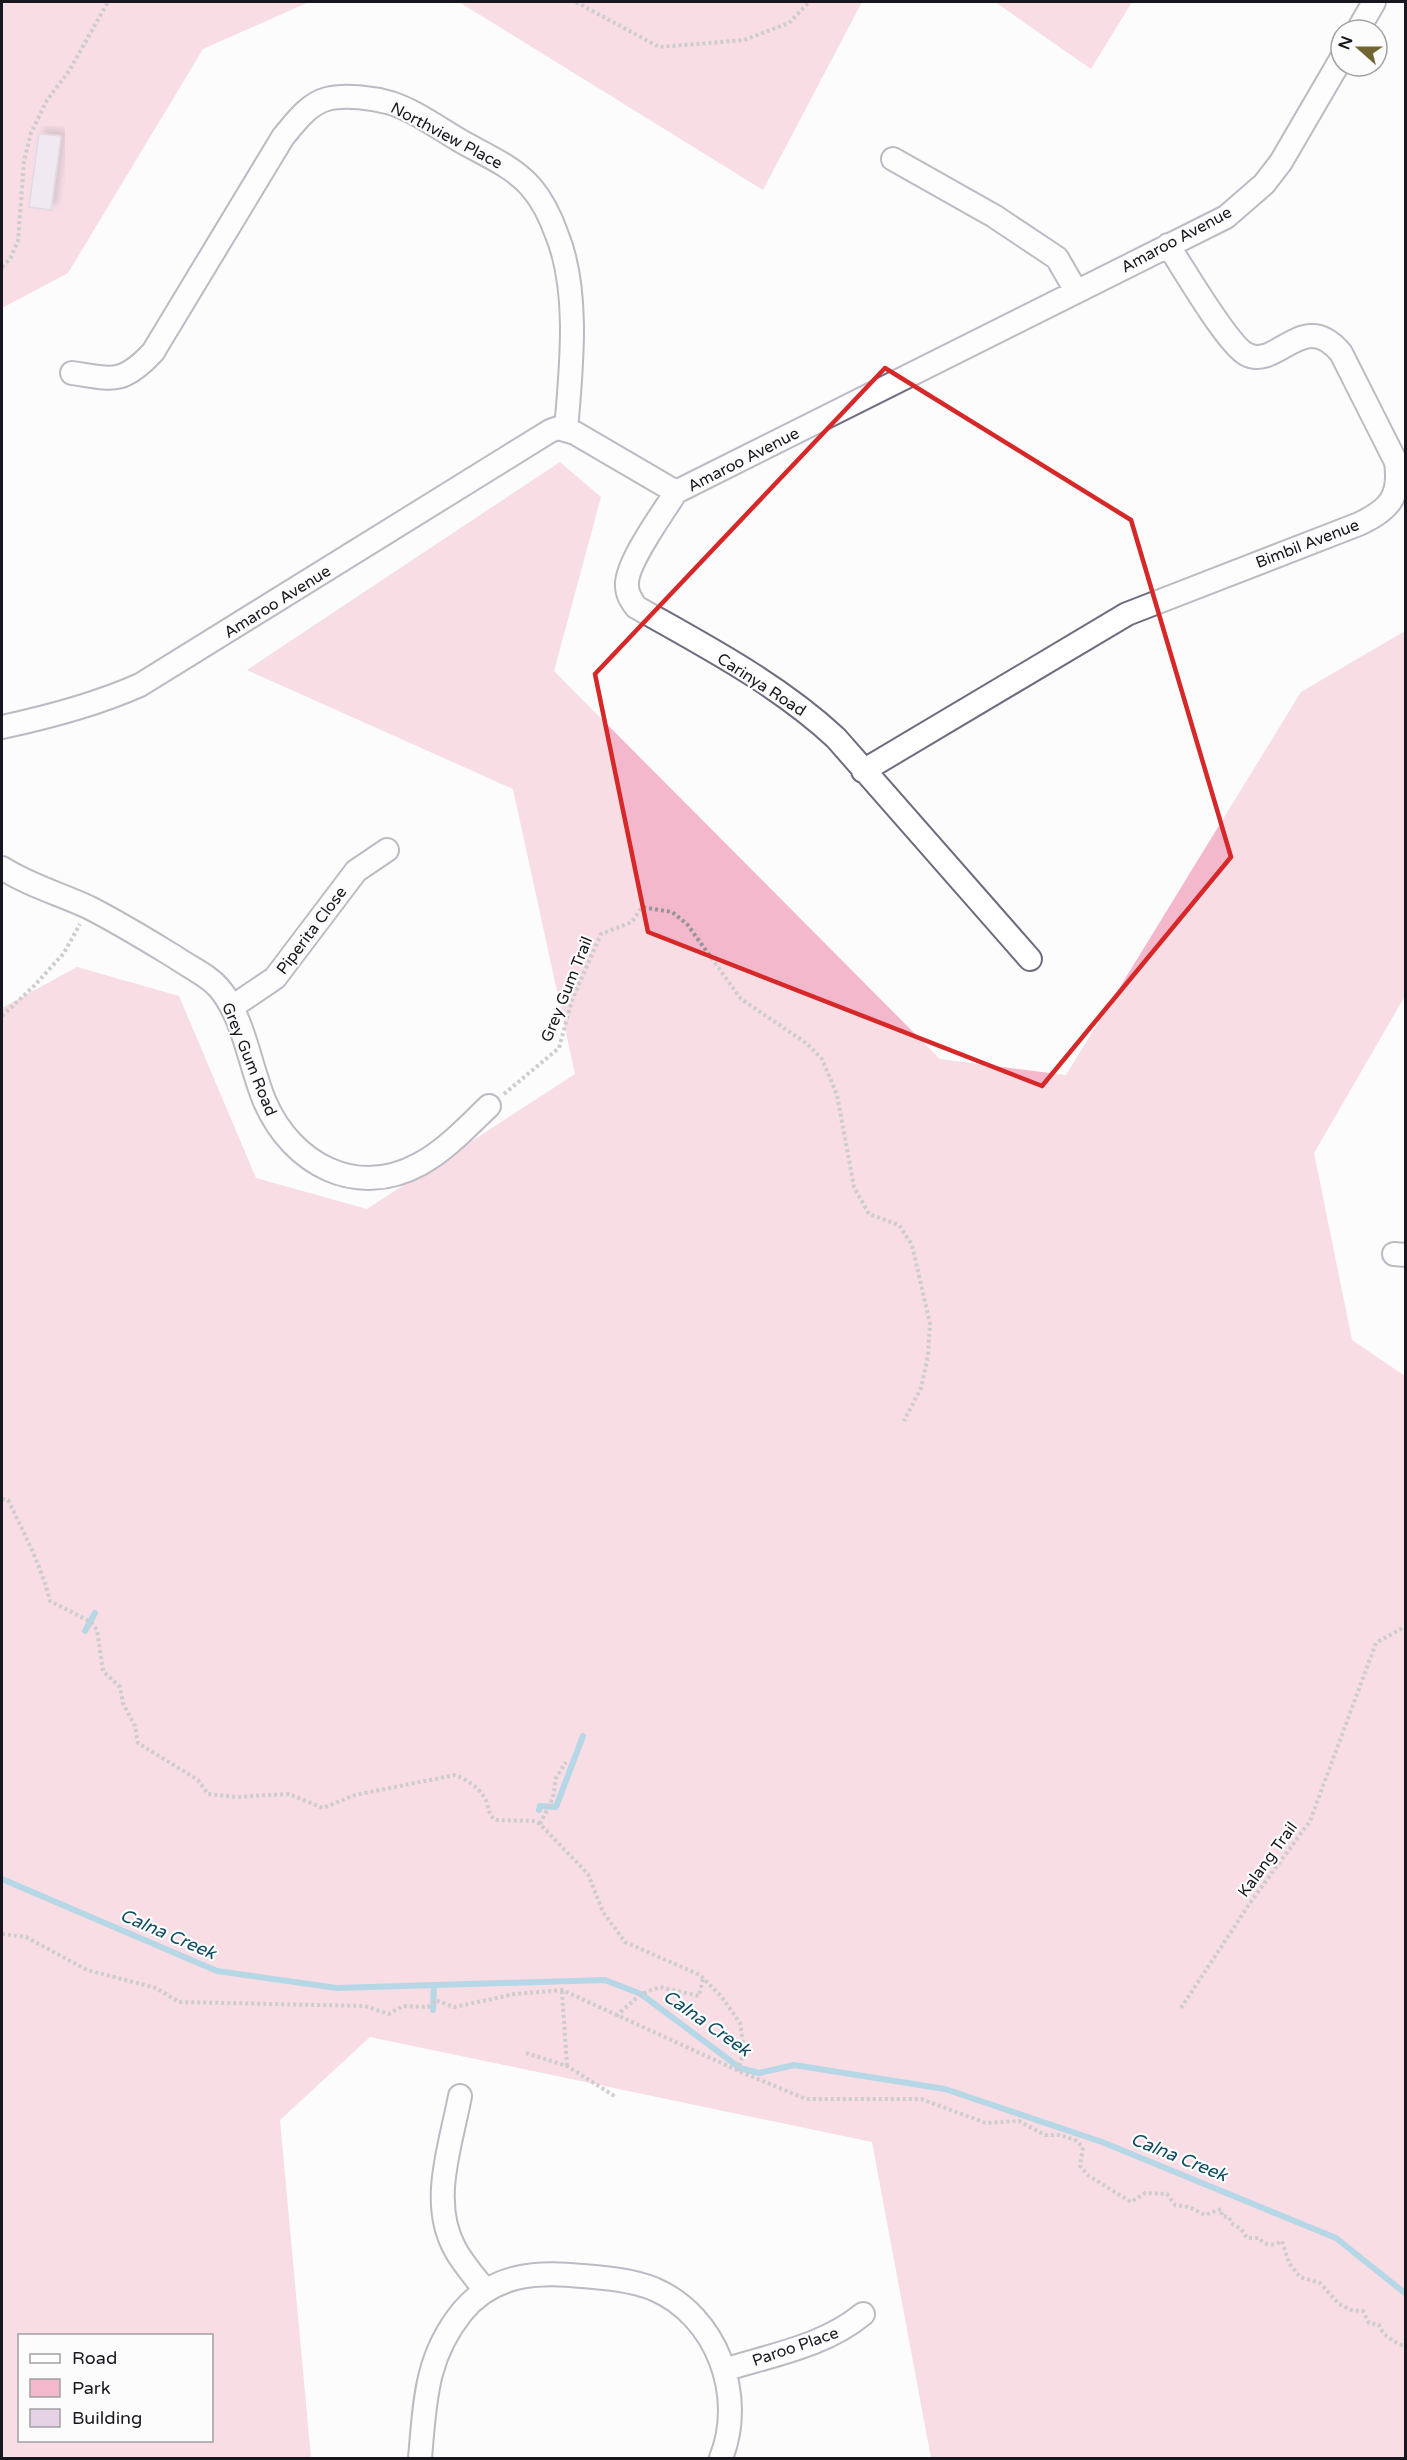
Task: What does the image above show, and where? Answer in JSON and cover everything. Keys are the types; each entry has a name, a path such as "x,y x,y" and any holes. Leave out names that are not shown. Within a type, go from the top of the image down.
{"street":[{"path":"1365,18 1374,2"},
{"name":"Amaroo Avenue","path":"2,727 75,710 108,700 140,686 558,428 582,437 676,492 1226,217 1264,184 1281,162 1330,78"},
{"name":"Northview Place","path":"72,373 115,379 141,365 153,352 283,137 311,107 327,99 366,99 390,103 410,111 515,172 531,186 541,200 558,238 570,301 571,347 566,430"},
{"path":"893,159 994,216 1057,258 1076,291"},
{"name":"Bimbil Avenue","path":"863,771 1127,614 1359,524 1381,514 1388,504 1398,478 1396,462 1341,353 1332,342 1321,337 1307,336 1264,356 1253,357 1244,353 1227,334 1168,245"},
{"name":"Carinya Road","path":"676,492 629,569 627,585 629,597 636,607 786,696 836,738 1029,959"},
{"name":"Piperita Close","path":"232,1007 275,978 356,871 387,850"},
{"name":"Grey Gum Road","path":"2,868 89,908 144,938 206,977 219,988 232,1007 265,1102 285,1137 302,1155 325,1168 363,1177 399,1174 421,1164 446,1146 489,1106"},
{"path":"460,2096 443,2184 443,2217 455,2250 484,2290"},
{"path":"420,2458 427,2384 435,2359 461,2313 484,2290 521,2275 544,2273 638,2284 656,2290 691,2315 716,2348 724,2370 731,2416 721,2458"},
{"name":"Paroo Place","path":"724,2370 824,2339 846,2329 863,2314"}],"path":[{"path":"2,267 10,259 18,241 24,161 31,133 47,100 69,72 108,2"},
{"path":"576,2 659,47 744,40 789,23 809,2"},
{"name":"Grey Gum Trail","path":"489,1106 559,1048 572,1000 601,934 632,922 642,907 672,912 687,924 741,999 806,1043 822,1059 837,1095 854,1188 869,1214 899,1225 912,1245 930,1324 928,1356 921,1388 904,1421"},
{"path":"2,1016 64,954 89,908"},
{"path":"2,1499 8,1500 44,1576 50,1601 91,1622 97,1630 103,1671 120,1687 123,1703 135,1726 138,1743 198,1780 208,1794 236,1797 289,1794 322,1808 355,1795 455,1775 469,1781 486,1800 491,1816 495,1820 535,1821 540,1824 588,1874 603,1912 626,1942 703,1978 721,1996 740,2023 744,2050 738,2071"},
{"name":"Kalang Trail","path":"1181,2008 1250,1903 1310,1821 1376,1643 1406,1626"},
{"path":"540,1824 553,1798 556,1778 566,1762"},
{"path":"2,1934 26,1937 87,1970 156,1988 179,2002 365,2006 389,2014 403,2007 428,2007 435,2000 454,2007 515,1994 562,1990 738,2071 806,2099 921,2099 986,2123 1019,2121 1045,2135 1060,2135 1075,2140 1083,2147 1080,2166 1089,2176 1131,2202 1145,2193 1167,2194 1175,2205 1189,2207 1205,2215 1221,2209 1222,2216 1228,2217 1231,2223 1241,2229 1247,2238 1259,2238 1264,2243 1272,2245 1282,2241 1289,2263 1300,2277 1320,2283 1339,2304 1351,2310 1363,2311 1370,2323 1380,2325 1381,2330 1406,2347"},
{"path":"615,2016 641,1994 660,1987 699,1996 703,1978"},
{"path":"562,1990 567,2066"},
{"path":"526,2053 567,2066 616,2097"}],"highlighted area":[{"path":"885,368 1131,520 1231,857 1042,1086 648,932 595,674"}],"green space":[{"path":"2,2 309,2 203,49 68,273 2,308"},
{"path":"459,2 862,2 763,190"},
{"path":"995,2 1132,2 1091,69"},
{"path":"560,462 601,497 554,671 940,1059 1066,1075 1301,692 1405,631 1405,996 1314,1153 1352,1340 1405,1376 1405,2458 931,2458 872,2142 370,2037 280,2120 311,2458 2,2458 2,1008 77,967 179,996 256,1178 367,1209 575,1074 513,789 247,670"}],"building":[{"path":"39,134 61,136 51,210 29,207"}],"waterway":[{"path":"85,1631 95,1613"},
{"path":"539,1810 540,1806 556,1807 583,1736"},
{"name":"Calna Creek","path":"2,1879 217,1971 337,1988 605,1980 641,1994 740,2068 759,2073 794,2065 945,2089 1102,2142 1336,2238 1406,2294"},
{"path":"433,2010 434,1985"}]}
